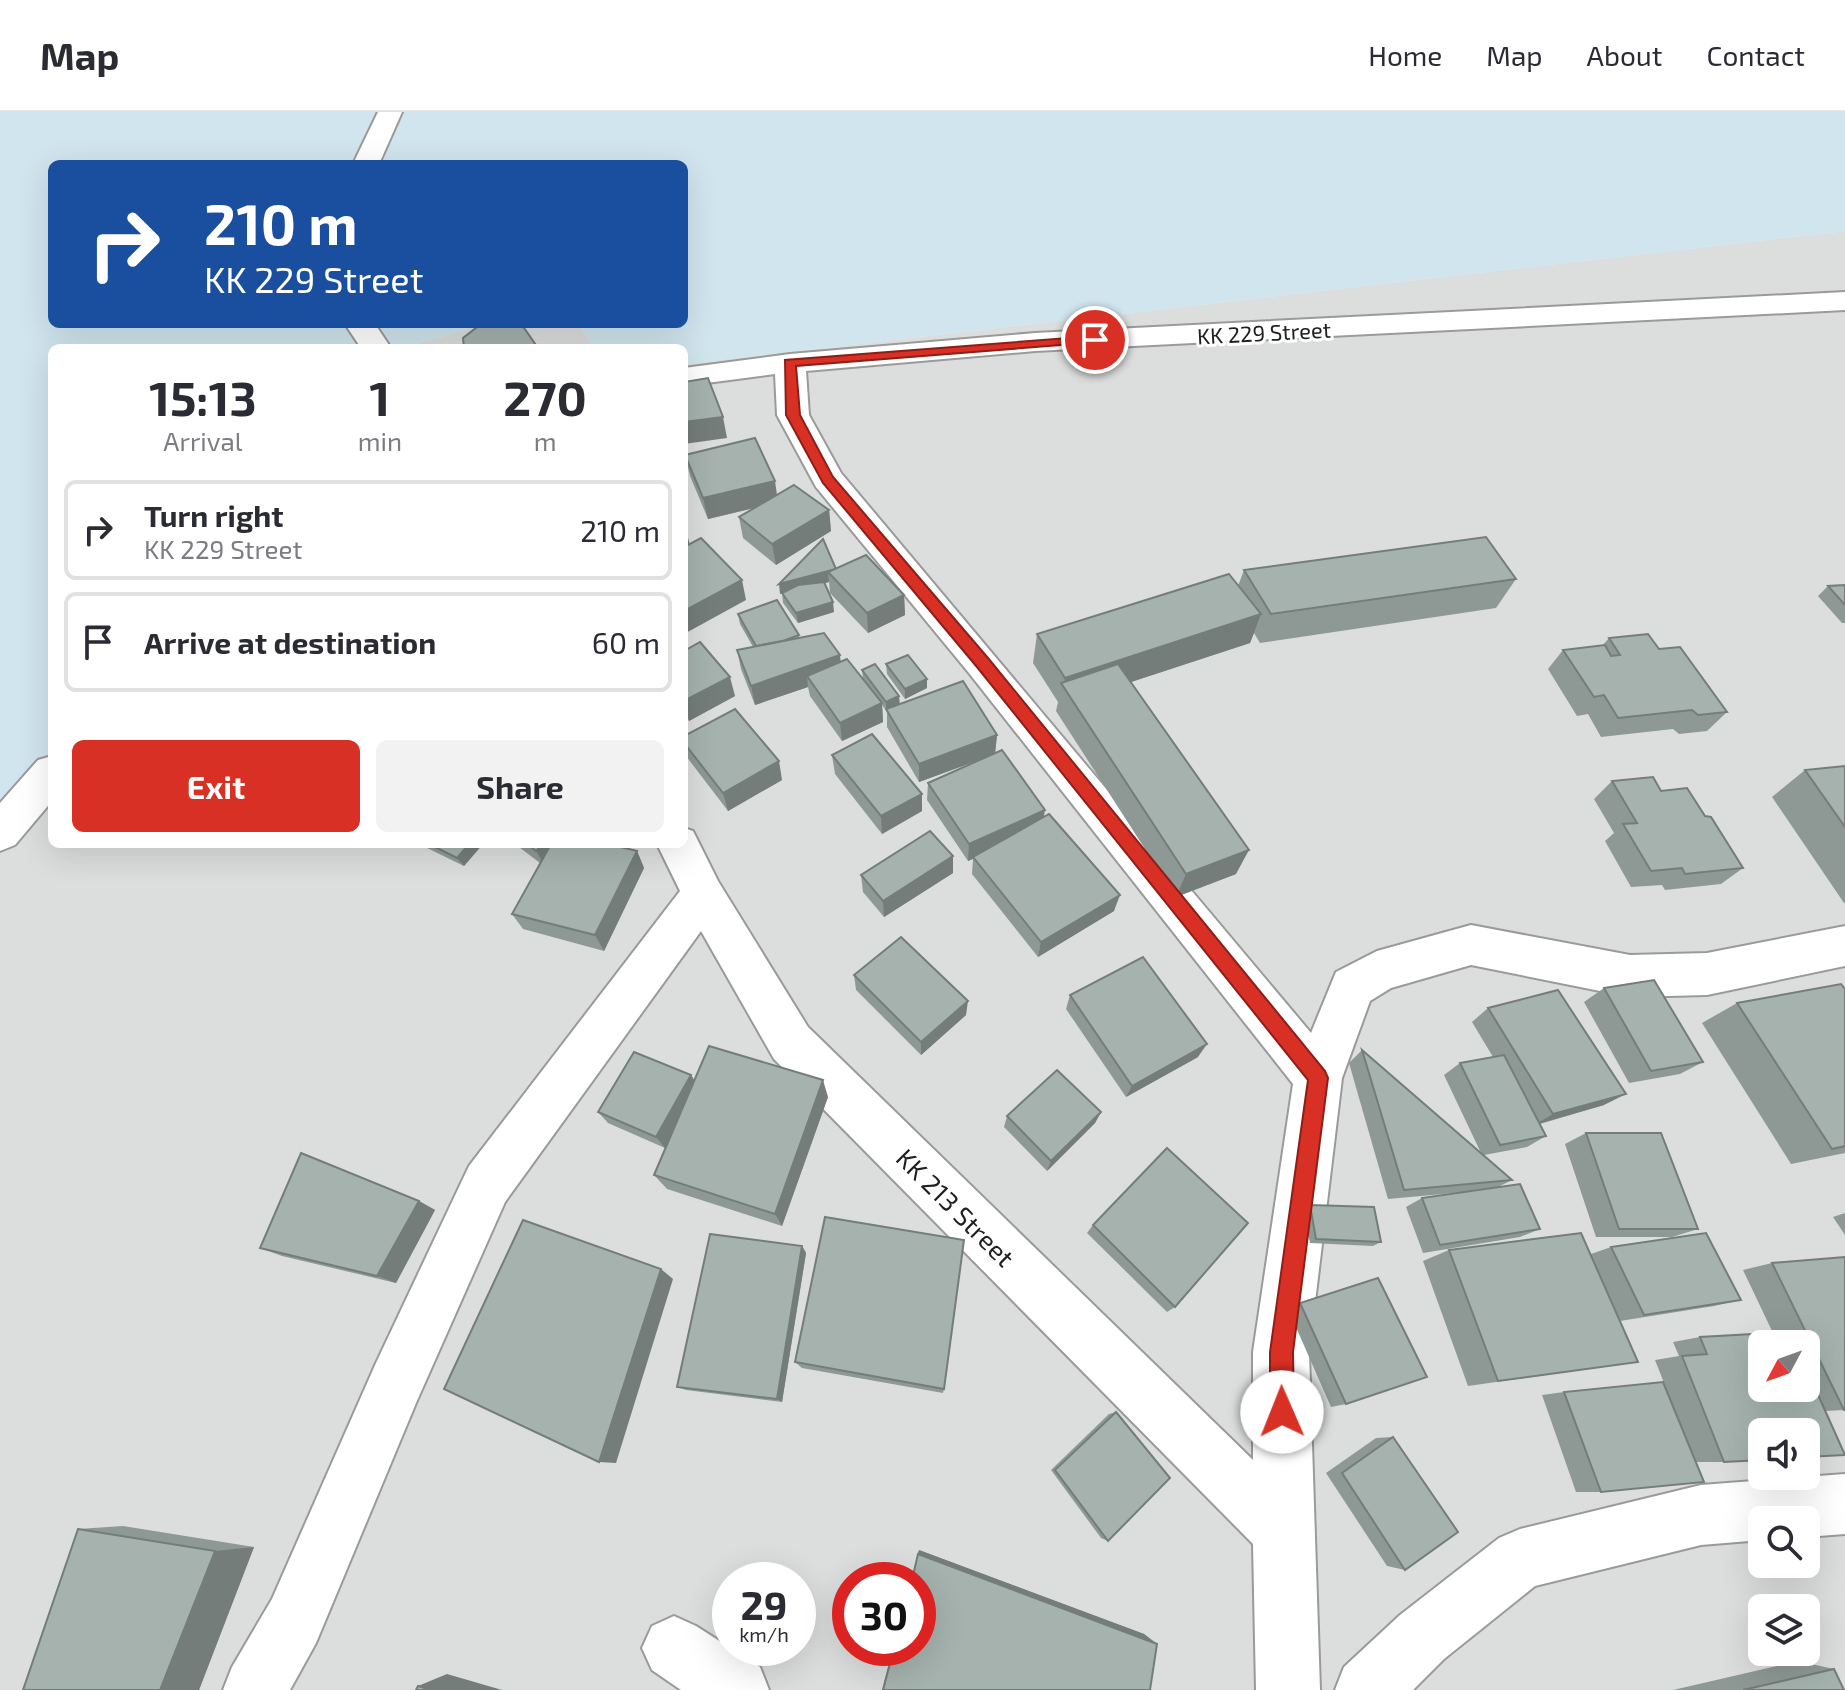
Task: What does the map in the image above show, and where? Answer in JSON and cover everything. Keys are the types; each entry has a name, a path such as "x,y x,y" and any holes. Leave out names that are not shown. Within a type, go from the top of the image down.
{"street":[{"path":"368,160 390,112"},
{"name":"KK 229 Street","path":"688,376 790,363 1035,342 1845,301"},
{"path":"790,363 793,415 828,479 982,663 1318,1078"},
{"path":"0,833 48,777"},
{"name":"KK 213 Street","path":"680,848 703,894 791,1043 1283,1531"},
{"path":"255,1690 294,1621 396,1383 487,1184 703,894"},
{"path":"1288,1690 1281,1352 1318,1078 1352,987 1377,972 1471,945 1630,976 1707,974 1845,946"},
{"path":"1367,1690 1422,1637 1520,1559 1701,1515 1845,1504"},
{"path":"674,1648 737,1690"}],"shaded area":[{"path":"0,112 1845,112 1845,231 688,364 688,344 592,344 582,328 688,328 688,160 48,160 48,328 472,328 415,344 48,344 48,754 0,802"},
{"path":"1845,231 1845,1690 0,1690 0,802 48,754 48,848 688,848 688,364"},
{"path":"472,328 582,328 592,344 415,344"}],"building":[{"path":"476,328 524,328 535,344 464,344 463,338"},
{"path":"708,378 723,417 688,421 688,381"},
{"path":"755,438 775,481 703,498 688,462 688,454"},
{"path":"794,485 829,510 772,544 739,517"},
{"path":"1486,537 1516,579 1271,614 1244,570"},
{"path":"701,538 742,580 688,609 688,545"},
{"path":"823,539 836,569 779,584"},
{"path":"866,555 904,595 867,613 828,572"},
{"path":"1229,574 1261,614 1065,678 1037,634"},
{"path":"824,582 833,602 796,613 782,593 798,585"},
{"path":"1845,585 1845,605 1828,586"},
{"path":"777,600 799,635 756,646 738,614"},
{"path":"824,633 840,655 751,686 737,650"},
{"path":"1648,634 1659,649 1680,647 1727,712 1698,715 1692,710 1618,718 1604,695 1594,697 1563,650 1605,645 1611,656 1620,655 1609,638"},
{"path":"700,642 730,677 688,699 688,649"},
{"path":"908,655 927,679 905,689 886,664"},
{"path":"847,659 882,703 840,723 807,676"},
{"path":"875,664 899,696 886,702 862,670"},
{"path":"1118,664 1249,850 1186,874 1061,683"},
{"path":"963,681 997,735 919,764 886,709"},
{"path":"735,709 779,761 723,793 688,748 688,734"},
{"path":"872,734 922,794 881,816 832,755"},
{"path":"1002,750 1045,810 969,844 928,783"},
{"path":"1845,766 1845,827 1805,770"},
{"path":"1653,777 1661,791 1687,788 1705,816 1711,817 1743,868 1685,874 1682,868 1651,871 1623,824 1637,823 1612,781"},
{"path":"1049,814 1120,895 1041,942 973,857"},
{"path":"930,831 953,856 883,901 861,875"},
{"path":"437,848 466,848 457,858"},
{"path":"549,848 625,848 637,851 595,935 512,914"},
{"path":"901,937 968,1001 921,1042 854,975"},
{"path":"1143,957 1207,1044 1132,1086 1070,995"},
{"path":"1654,980 1703,1062 1651,1071 1604,988"},
{"path":"1841,984 1845,989 1845,1146 1832,1149 1737,1003"},
{"path":"1558,990 1626,1094 1553,1114 1488,1008"},
{"path":"709,1046 823,1080 775,1214 654,1175"},
{"path":"1362,1050 1512,1180 1404,1190"},
{"path":"634,1052 691,1075 656,1137 598,1112"},
{"path":"1504,1055 1546,1136 1500,1145 1460,1063"},
{"path":"1057,1070 1101,1112 1051,1161 1007,1116"},
{"path":"1586,1133 1661,1133 1698,1229 1619,1229"},
{"path":"1167,1148 1248,1223 1175,1307 1093,1225"},
{"path":"301,1153 419,1201 377,1276 260,1248"},
{"path":"1520,1184 1540,1229 1440,1245 1422,1198"},
{"path":"1310,1205 1374,1207 1381,1242 1316,1239"},
{"path":"825,1217 964,1240 944,1389 795,1362"},
{"path":"523,1220 661,1269 599,1462 444,1389"},
{"path":"1581,1233 1638,1362 1498,1381 1449,1250"},
{"path":"1706,1233 1741,1300 1644,1315 1611,1247"},
{"path":"710,1234 802,1246 777,1399 677,1387"},
{"path":"1845,1257 1845,1410 1820,1361 1820,1330 1805,1330 1772,1263"},
{"path":"1378,1278 1427,1377 1346,1404 1300,1303"},
{"path":"1748,1334 1748,1402 1820,1402 1820,1399 1845,1455 1820,1456 1820,1418 1748,1418 1748,1461 1724,1462 1682,1356 1707,1354 1700,1337"},
{"path":"1663,1382 1704,1482 1601,1492 1564,1392"},
{"path":"1116,1412 1170,1478 1108,1541 1055,1470"},
{"path":"1393,1437 1458,1532 1405,1570 1342,1473"},
{"path":"78,1529 215,1551 160,1690 23,1690"},
{"path":"918,1554 1157,1644 1150,1690 883,1690 889,1666 936,1666 936,1562 916,1562"},
{"path":"1834,1669 1844,1690 1743,1690"}],"route":[{"path":"1095,340 926,350 790,363 793,415 828,479 982,663 1318,1078 1281,1352 1282,1412"}]}
